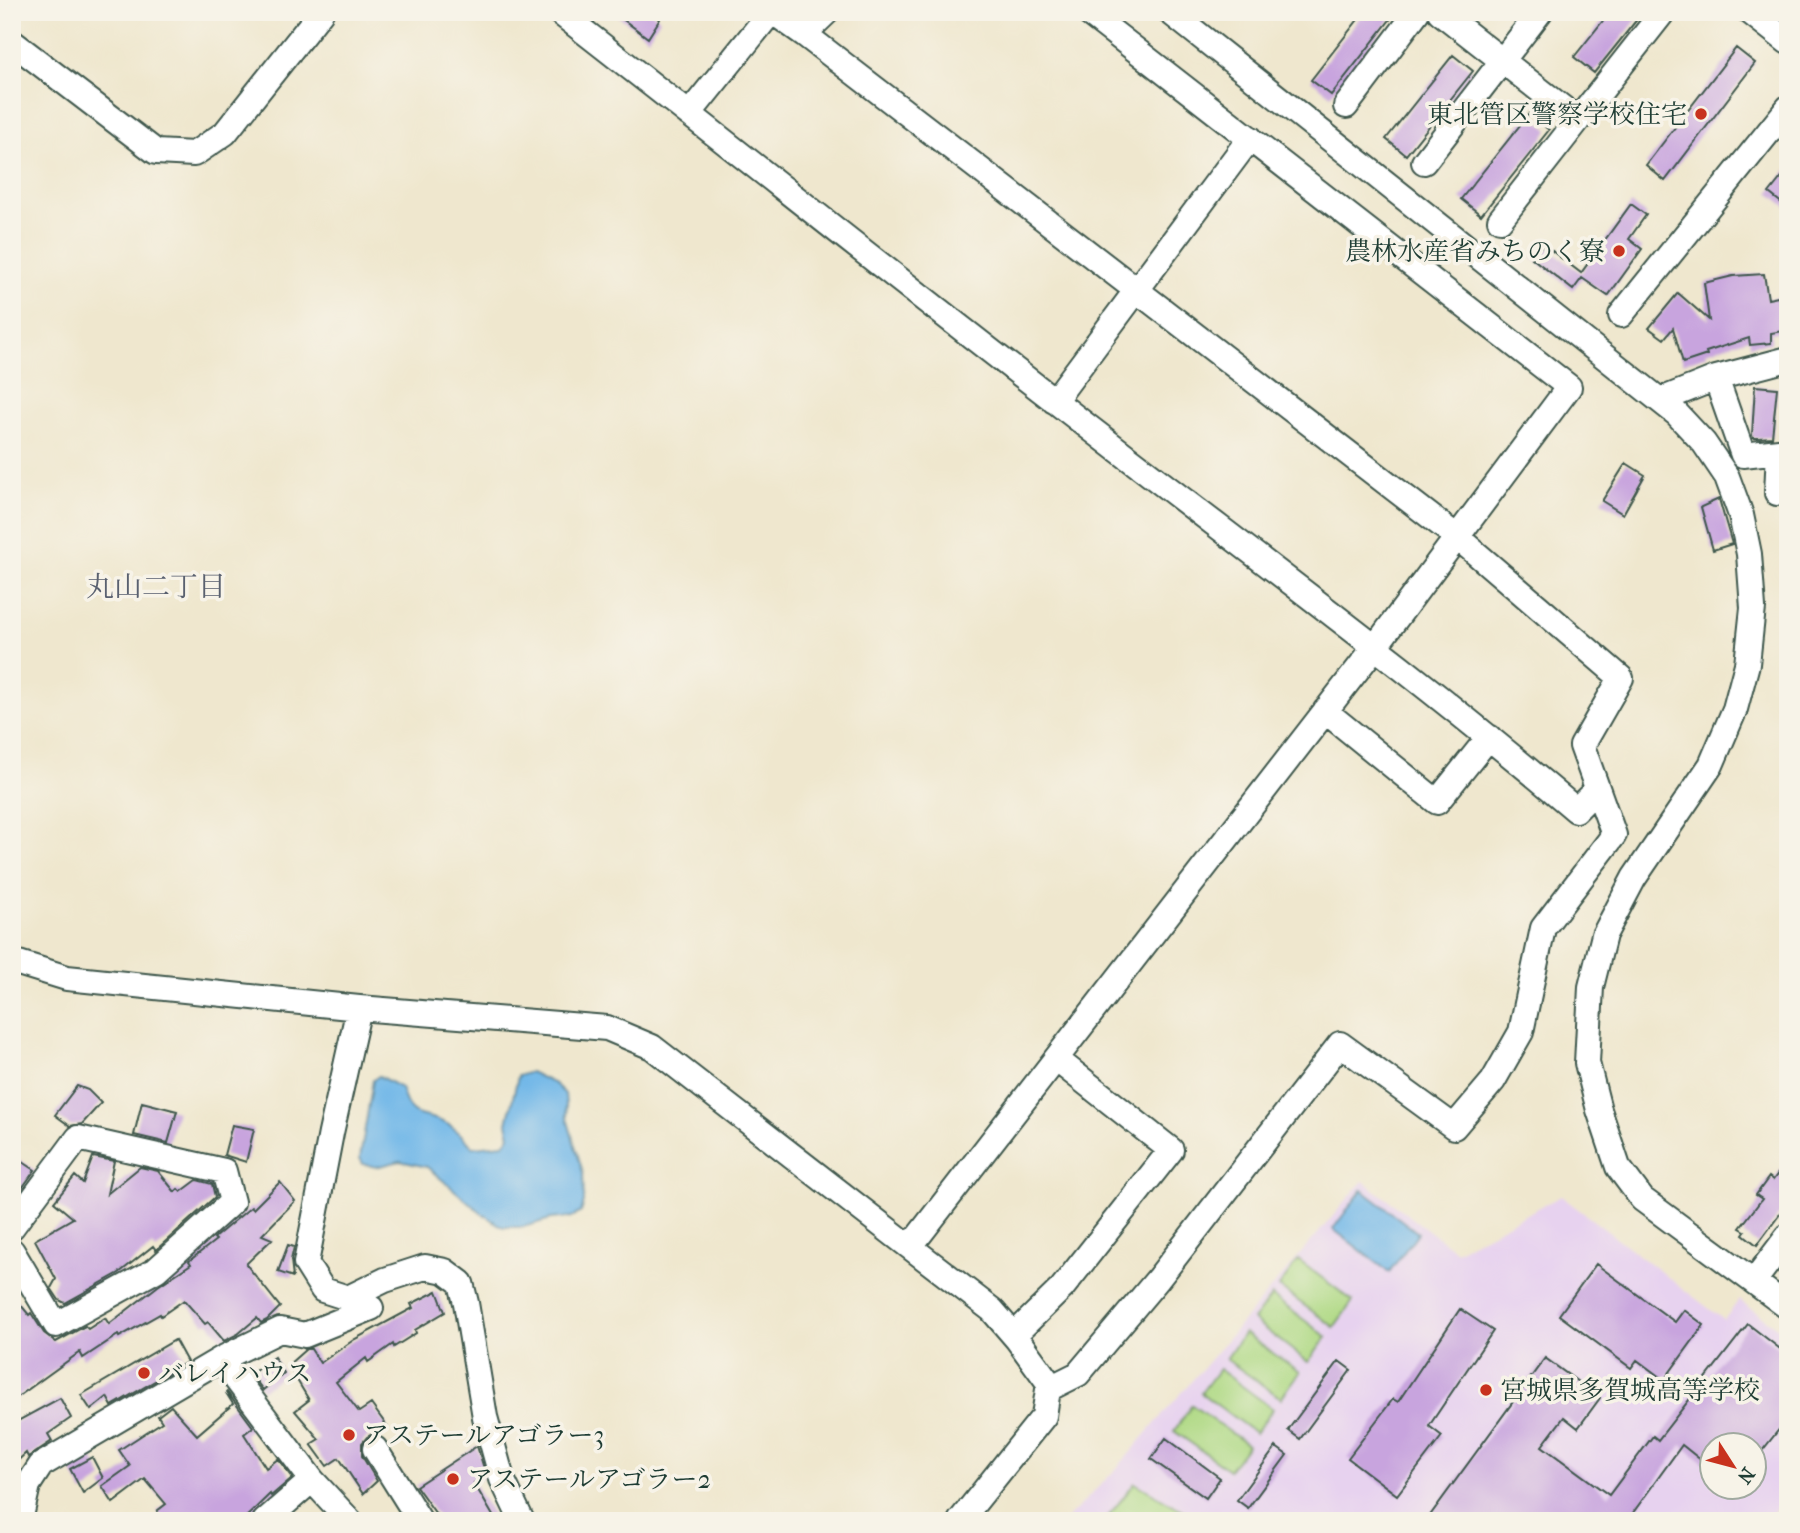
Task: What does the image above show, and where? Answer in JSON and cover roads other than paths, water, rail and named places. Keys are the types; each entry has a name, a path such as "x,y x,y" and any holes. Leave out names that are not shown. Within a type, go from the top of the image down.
{"street":[{"path":"12,42 156,152 194,154 225,133 321,12"},
{"path":"559,12 1054,401 1375,647 1576,810 1597,789"},
{"path":"690,114 772,12 1457,537 1621,678 1582,746 1614,835 1543,928 1521,1032 1493,1081 1454,1127 1340,1044 1158,1279 1078,1374 1048,1389"},
{"path":"804,34 827,12"},
{"path":"910,1247 1375,647 1569,387 1087,12"},
{"path":"1170,12 1661,400 1704,443 1727,477 1741,515 1749,554 1753,608 1747,664 1735,709 1711,765 1634,878 1604,935 1591,987 1587,1063 1618,1167 1642,1199 1788,1307"},
{"path":"1346,106 1417,12"},
{"path":"1440,12 1578,120"},
{"path":"1424,162 1540,12"},
{"path":"1500,220 1663,12"},
{"path":"1750,12 1788,42"},
{"path":"1621,315 1788,108"},
{"path":"1054,401 1250,138"},
{"path":"1661,400 1716,377 1788,359"},
{"path":"1716,377 1743,455 1779,451 1777,493"},
{"path":"1325,711 1437,802 1489,737"},
{"path":"12,961 67,978 359,1008 607,1028 652,1047 992,1310 1049,1383 1044,1416 960,1521"},
{"path":"359,1008 306,1263 323,1290 348,1298 385,1280 425,1267 445,1271 461,1283 489,1429 502,1479 522,1521"},
{"path":"1014,1335 1062,1288 1171,1150 1056,1059"},
{"path":"12,1227 78,1139 224,1171 232,1202 156,1269 56,1325 12,1251"},
{"path":"1754,1281 1788,1236"},
{"path":"20,1521 28,1485 41,1465 221,1359 281,1330 305,1335 371,1308"},
{"path":"221,1359 312,1480 350,1521"},
{"path":"375,1449 420,1521"},
{"path":"265,1521 312,1480"}],"water":[{"path":"530,1072 555,1084 565,1094 567,1118 583,1173 584,1202 581,1212 572,1217 551,1219 523,1227 503,1227 484,1215 427,1167 400,1161 376,1167 363,1164 360,1158 373,1080 379,1076 401,1088 413,1112 451,1126 473,1147 504,1144 510,1135 507,1123 518,1076"},
{"path":"1362,1190 1418,1233 1389,1272 1333,1229"}],"place":[{"name":"東北管区警察学校住宅","path":"1701,114"},
{"name":"農林水産省みちのく寮","path":"1619,251"},
{"name":"バレイハウス","path":"144,1373"},
{"name":"宮城県多賀城高等学校","path":"1486,1390"},
{"name":"アステールアゴラー3","path":"349,1435"},
{"name":"アステールアゴラー2","path":"453,1479"}],"district":[{"name":"丸山二丁目","path":"156,586"}]}
